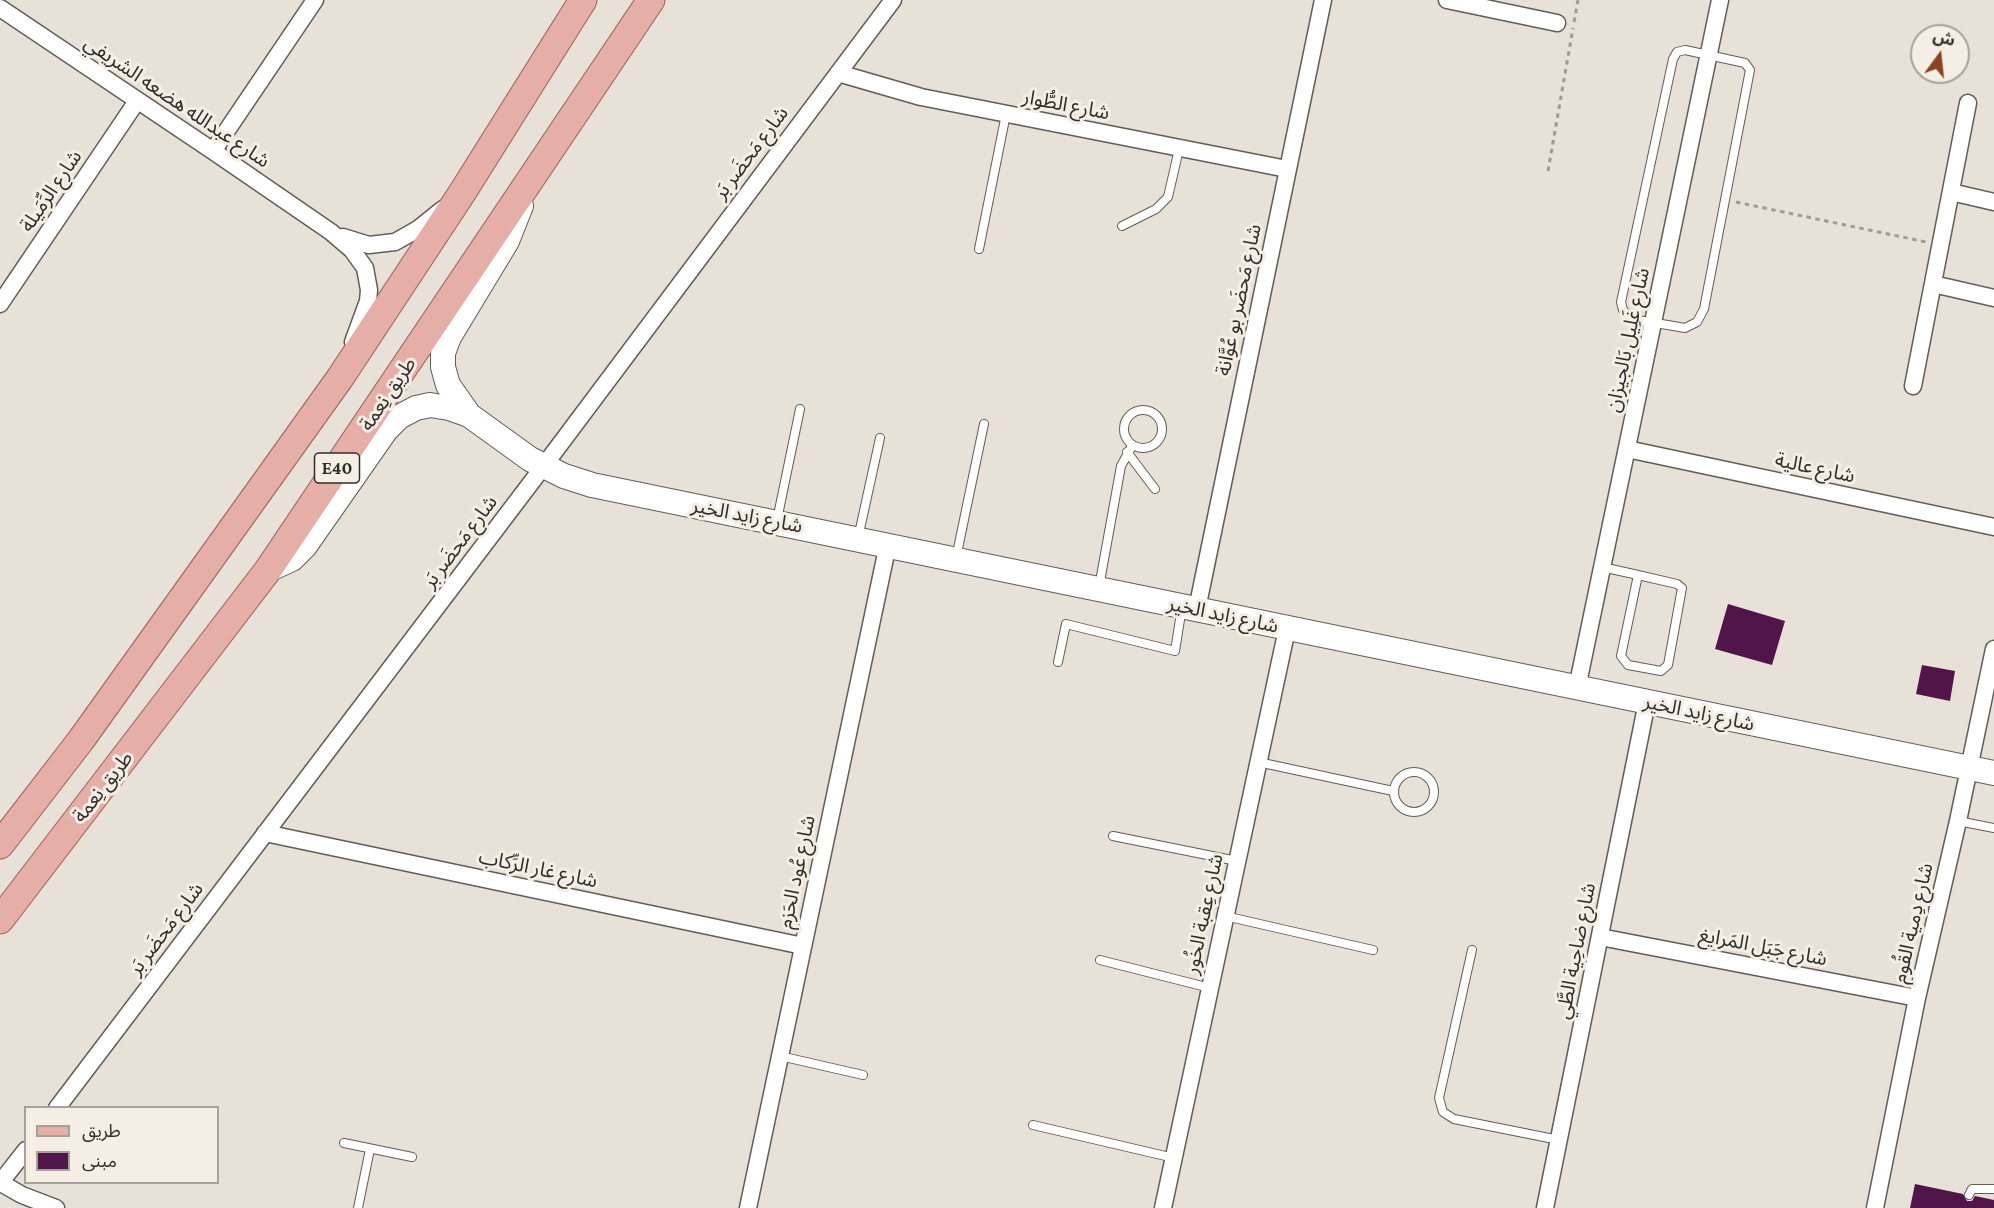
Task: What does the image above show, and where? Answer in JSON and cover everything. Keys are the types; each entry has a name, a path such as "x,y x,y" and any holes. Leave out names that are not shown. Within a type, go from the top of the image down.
{"main road":[{"name":"E40","path":"0,845 81,740 340,378 462,193 583,0"},
{"name":"طريق نِعمة","path":"0,920 268,570 651,0"}],"street":[{"path":"213,151 315,0"},
{"name":"شارع مَحضَر بَر","path":"58,1106 543,467 893,0"},
{"name":"شارع مَحضَر بو عُوَّانة","path":"1189,608 1323,0"},
{"path":"1447,0 1557,23"},
{"name":"شارع غَلِيل بَالجيزان","path":"1577,688 1720,0"},
{"name":"شارع عبدالله هضعه الشريفي","path":"0,8 331,232 359,258 368,279 369,290 365,312 340,378"},
{"name":"شارع الطُّوار","path":"838,73 874,86 1287,169"},
{"name":"شارع الرِّمَيلة","path":"0,304 137,101"},
{"path":"1912,386 1968,103"},
{"path":"469,415 448,385 443,353 449,337 507,241 526,189"},
{"path":"1951,192 1994,202"},
{"name":"شارع عبدالله هضعه الشريفي","path":"331,232 356,243 369,245 395,242 418,229 462,193"},
{"path":"1933,284 1994,298"},
{"path":"268,570 292,559 305,546 386,430 399,417 416,408 430,405 469,415"},
{"name":"شارع زايد الخير","path":"469,415 543,467 592,485 1994,773"},
{"name":"شارع عالية","path":"1627,449 1994,527"},
{"name":"شارع عُود الحَزم","path":"748,1208 888,544"},
{"name":"شارع عِقبة الخُور","path":"1163,1208 1287,629"},
{"name":"شارع دِمية القُوم","path":"1875,1208 1917,998 1993,658"},
{"name":"شارع ضاحِية الطَّي","path":"1545,1208 1647,702"},
{"name":"شارع غار الرِّكاب","path":"265,833 803,946"},
{"name":"شارع جَبَل المَرايغ","path":"1600,937 1917,998"},
{"path":"24,1153 0,1183 22,1195 56,1208"}],"lane":[{"path":"1685,50 1745,63 1750,70 1725,200 1701,316 1697,322 1685,328 1653,324 1627,315 1621,302 1621,293 1675,55 1685,50"},
{"path":"979,249 1006,114"},
{"path":"1122,226 1156,209 1168,197 1179,149"},
{"path":"777,522 800,409"},
{"path":"1129,449 1144,449 1155,445 1162,434 1162,428 1154,412 1142,409 1130,414 1124,424 1124,436 1129,449 1155,489"},
{"path":"956,558 984,424"},
{"path":"858,539 880,438"},
{"path":"1098,588 1121,466 1129,449"},
{"path":"1602,567 1638,575 1677,584 1683,592 1668,664 1661,671 1628,665 1621,656 1638,575"},
{"path":"1058,662 1066,624 1175,651 1189,608"},
{"path":"1258,762 1393,791"},
{"path":"1409,772 1421,773 1431,781 1434,793 1430,805 1419,812 1413,812 1406,811 1396,803 1393,791 1398,779 1409,772"},
{"path":"1958,821 1994,828"},
{"path":"1113,836 1237,861"},
{"path":"1226,916 1373,950"},
{"path":"1472,950 1439,1098 1443,1112 1455,1119 1559,1140"},
{"path":"1100,960 1210,988"},
{"path":"780,1056 863,1075"},
{"path":"1033,1125 1174,1158"},
{"path":"344,1143 412,1157"},
{"path":"358,1208 370,1149"},
{"path":"1969,1195 1972,1189 1994,1189"}],"path":[{"path":"1548,171 1578,0"},
{"path":"1725,200 1940,245"}],"building":[{"path":"1728,604 1785,621 1772,665 1715,649"},
{"path":"1922,665 1955,671 1950,701 1916,694"},
{"path":"1915,1184 1963,1194 1967,1201 1972,1201 1975,1196 1994,1200 1994,1208 1910,1208"}]}
